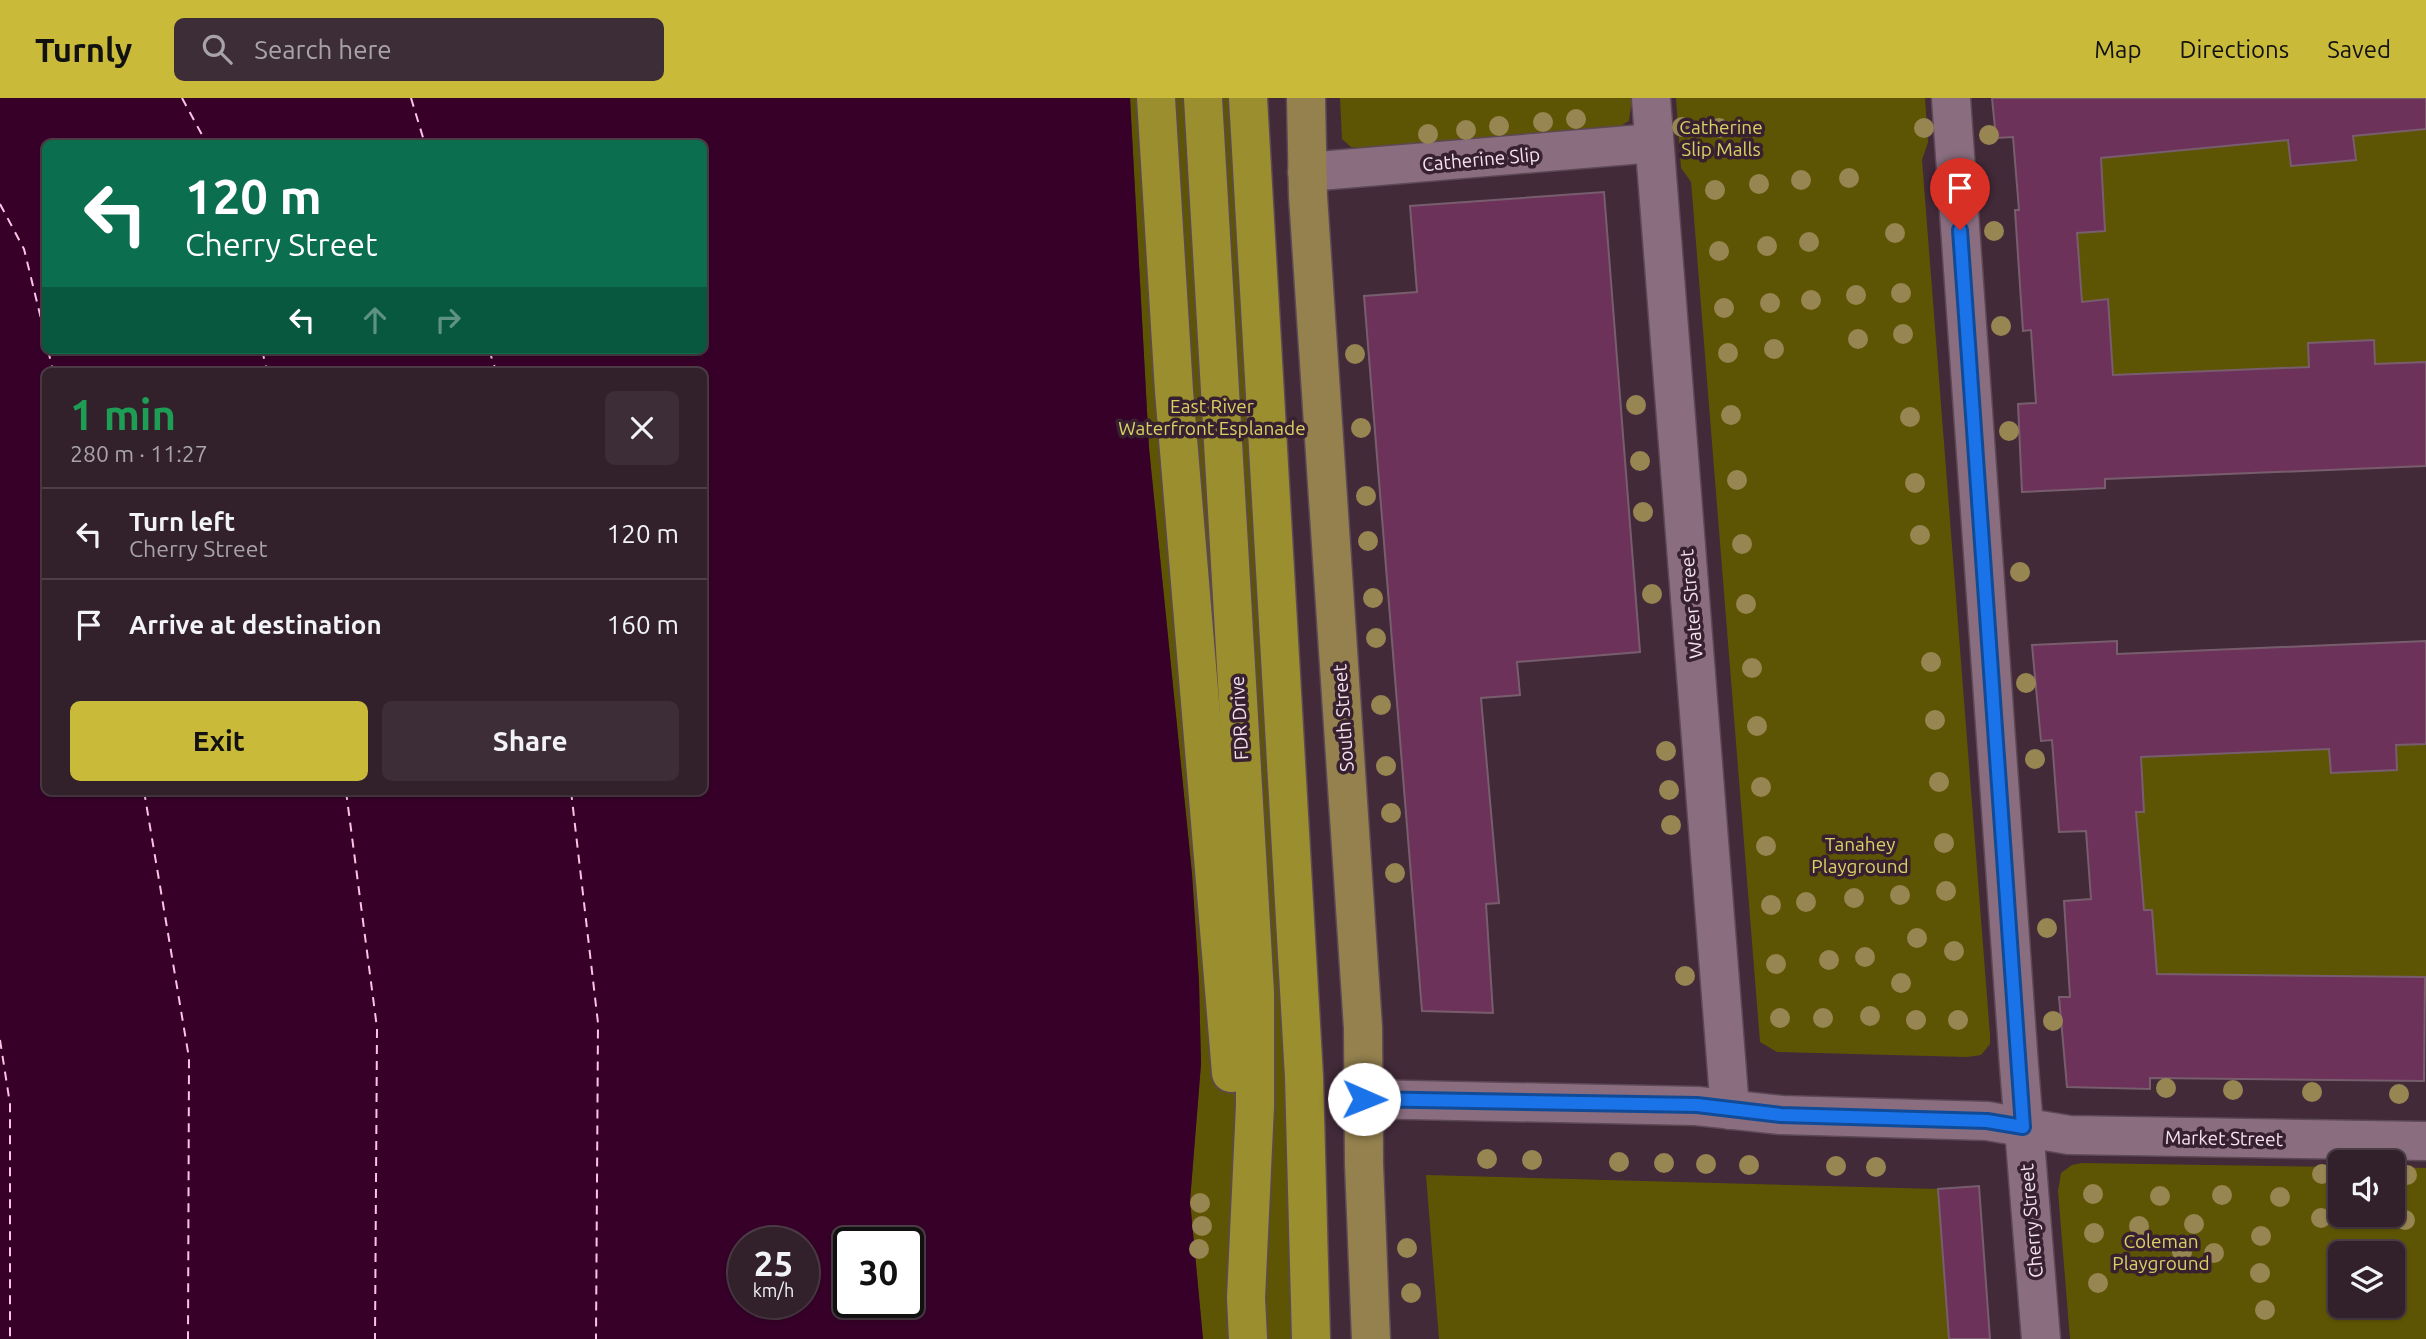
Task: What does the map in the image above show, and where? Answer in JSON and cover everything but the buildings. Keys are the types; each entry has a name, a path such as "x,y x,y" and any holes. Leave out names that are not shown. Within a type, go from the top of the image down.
{"highway":[{"path":"1156,98 1174,391 1222,945 1246,1298"},
{"name":"FDR Drive","path":"1203,98 1255,993 1255,1106 1246,1298 1248,1339"},
{"path":"1248,98 1302,1039 1311,1339"}],"main road":[{"name":"South Street","path":"1306,98 1307,172 1363,1028 1364,1164 1371,1339"}],"street":[{"name":"Water Street","path":"1651,98 1730,1110"},
{"name":"Cherry Street","path":"1951,98 2023,1127 2041,1339"},
{"name":"Catherine Slip","path":"1307,172 1654,143"},
{"name":"Market Street","path":"1364,1099 1668,1104 1781,1115 1987,1121 2069,1135 2426,1141"}],"green space":[{"name":"East River Waterfront Esplanade","path":"1130,98 1258,98 1321,1339 1203,1339 1190,1201 1201,1064 1199,982 1192,874 1149,448"},
{"name":"Catherine Slip Malls","path":"1340,98 1632,98 1629,121 1617,128 1363,149 1351,147 1342,139"},
{"name":"Tanahey Playground","path":"1676,98 1925,98 1928,142 1922,160 1990,1035 1990,1044 1981,1055 1967,1057 1777,1052 1760,1042 1692,193 1691,182 1681,168"},
{"path":"2378,109 2381,133 2426,129 2426,362 2376,390 2373,340 2309,343 2310,393 2109,404 2107,299 2082,302 2077,233 2105,230 2103,187 2089,177 2114,127 2117,157 2171,152 2169,125 2198,149 2261,143 2286,115 2291,166 2356,160 2351,111"},
{"path":"2395,720 2426,744 2426,1003 2424,977 2207,974 2146,1001 2142,940 2154,938 2152,910 2144,910 2136,812 2144,811 2142,785 2126,733 2328,722 2331,773 2396,770"},
{"name":"Coleman Playground","path":"2082,1163 2328,1167 2328,1227 2405,1227 2405,1167 2426,1168 2426,1339 2070,1339 2058,1191 2061,1173 2072,1165"},
{"path":"1426,1175 1938,1189 1979,1186 1990,1339 1439,1339"}],"shaded area":[{"path":"0,98 1130,98 1149,448 1192,874 1199,982 1201,1064 1190,1201 1203,1339 0,1339"}],"ferry route":[{"path":"182,98 205,140"},
{"path":"411,98 424,140"},
{"path":"0,204 24,249 42,323"},
{"path":"49,354 52,368"},
{"path":"263,354 266,368"},
{"path":"490,354 495,368"},
{"path":"145,795 189,1058 188,1339"},
{"path":"347,795 377,1028 375,1339"},
{"path":"571,795 598,1023 596,1339"},
{"path":"0,1040 10,1104 10,1339"}],"route":[{"path":"1364,1099 1697,1105 1781,1115 1987,1121 2023,1127 1960,230"}]}
